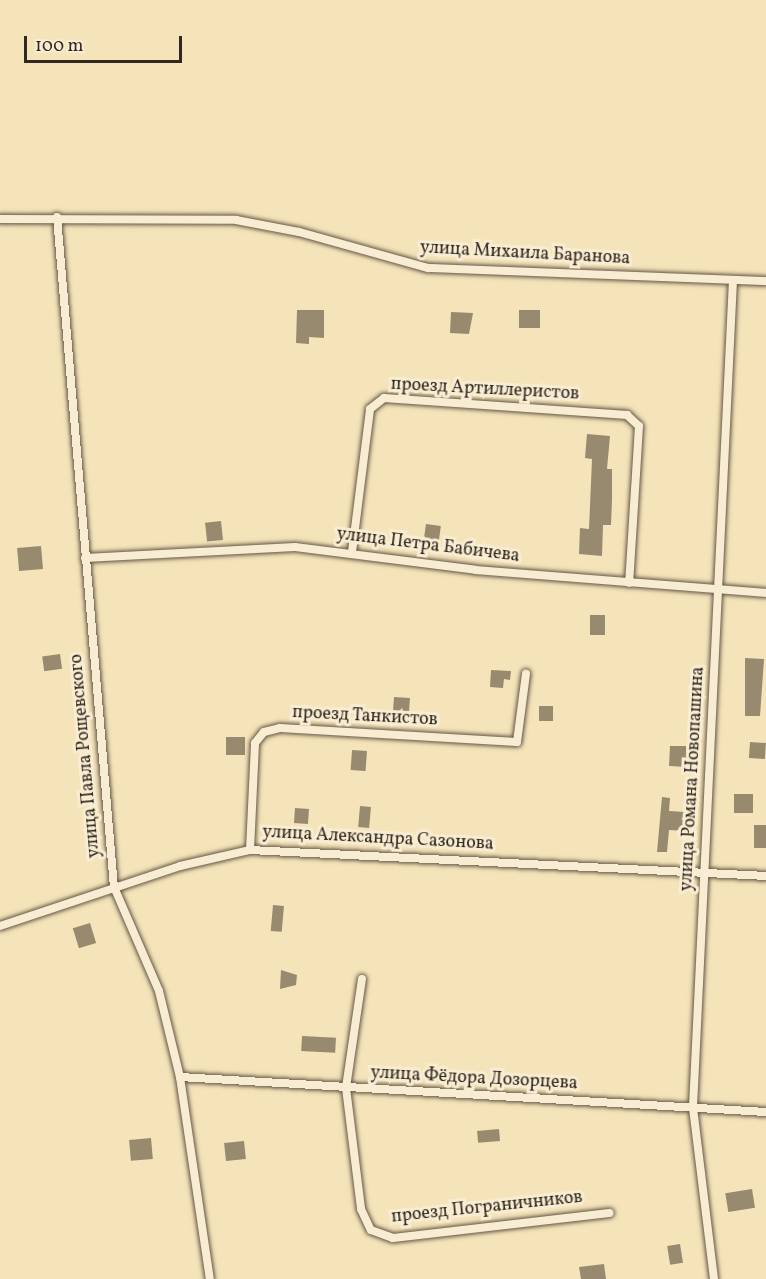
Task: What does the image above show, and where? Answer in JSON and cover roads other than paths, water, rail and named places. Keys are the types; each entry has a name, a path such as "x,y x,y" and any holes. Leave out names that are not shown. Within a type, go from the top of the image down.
{"street":[{"name":"улица Михаила Баранова","path":"0,219 57,217 236,220 299,232 428,268 766,281"},
{"name":"улица Павла Рощевского","path":"57,217 114,887 159,991 180,1077 210,1279"},
{"name":"улица Романа Новопашина","path":"714,1279 693,1107 733,280"},
{"name":"проезд Артиллеристов","path":"352,552 370,409 384,398 627,415 639,426 629,583"},
{"name":"улица Петра Бабичева","path":"85,558 295,547 352,552 476,570 766,593"},
{"name":"проезд Танкистов","path":"250,850 255,743 264,732 280,728 517,742 525,674"},
{"name":"улица Александра Сазонова","path":"0,926 218,855 250,850 766,876"},
{"name":"проезд Пограничников","path":"362,979 346,1088 361,1209 371,1230 393,1238 610,1213"},
{"name":"улица Фёдора Дозорцева","path":"180,1077 766,1112"}]}
